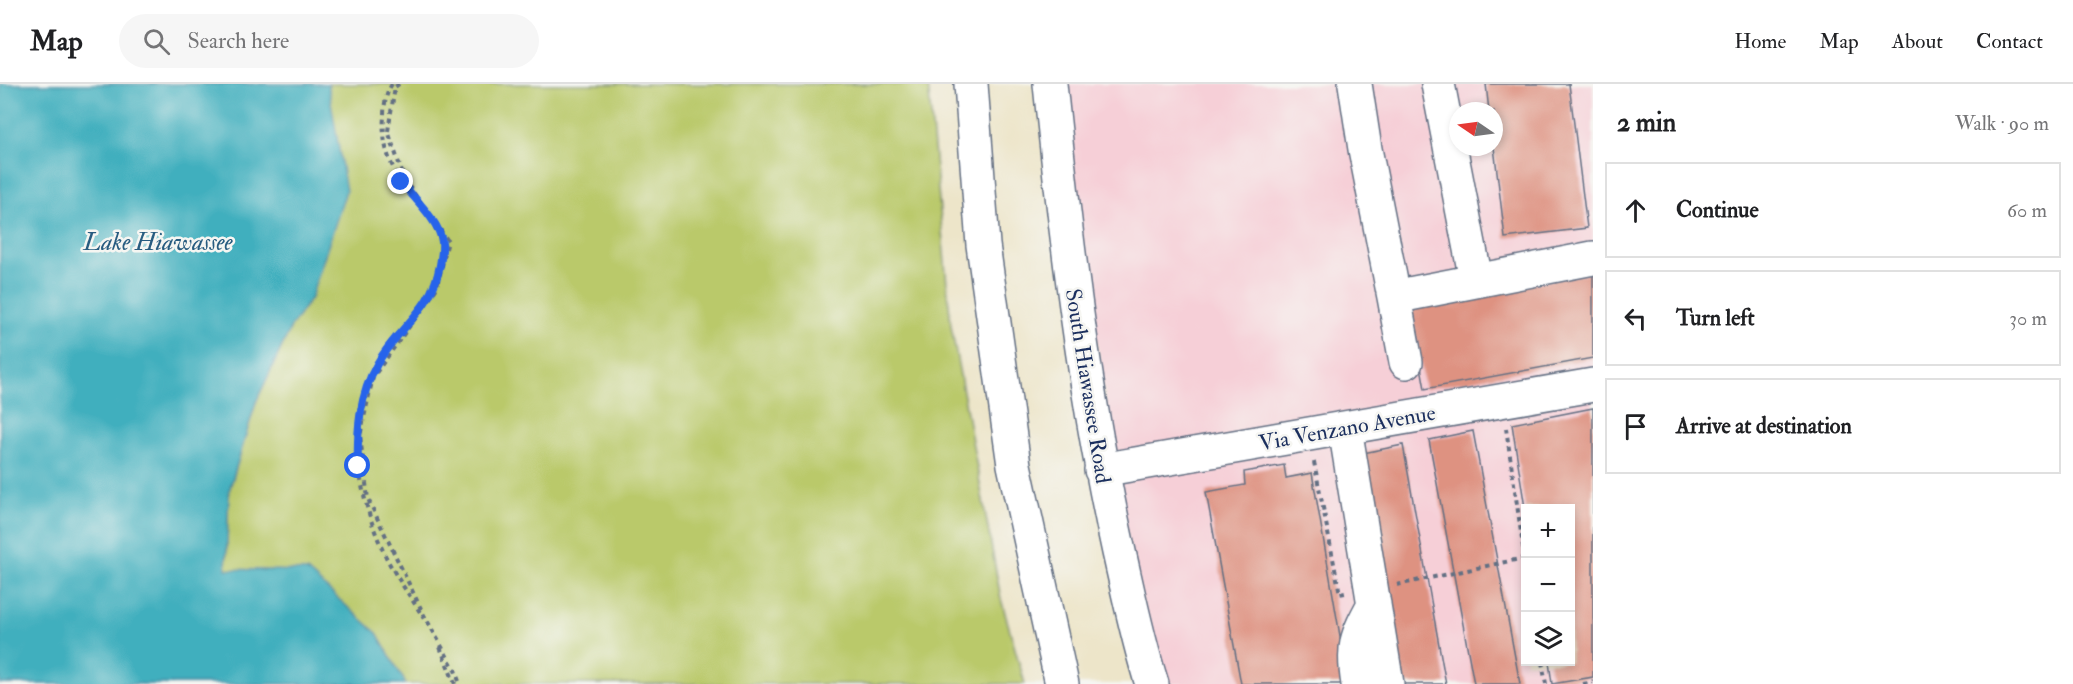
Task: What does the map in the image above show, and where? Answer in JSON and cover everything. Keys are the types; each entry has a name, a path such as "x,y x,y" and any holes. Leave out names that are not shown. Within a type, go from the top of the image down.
{"street":[{"path":"971,84 982,245 1014,465 1062,684"},
{"name":"South Hiawassee Road","path":"1050,84 1065,227 1101,470 1142,652 1152,684"},
{"path":"1355,84 1365,149 1406,362"},
{"path":"1438,84 1476,280"},
{"path":"1394,297 1593,258"},
{"name":"Via Venzano Avenue","path":"1101,470 1593,385"},
{"path":"1345,428 1387,684"},
{"path":"1358,684 1354,660 1355,643 1372,597"}],"path":[{"path":"392,84 389,88 382,134 388,157 401,182 432,219 442,241 441,262 436,282 425,304 393,340 368,383 361,407 357,435 358,466 365,501 383,549 439,646 455,684"},
{"path":"399,84 395,87 388,131 405,181 448,241 436,289 373,377 360,436 368,499 460,684"},
{"path":"1505,425 1521,537"},
{"path":"1313,455 1340,594 1372,597 1521,559"},
{"path":"1543,666 1546,684"},
{"path":"1583,684 1593,682"}],"shaded area":[{"path":"1067,84 1593,84 1593,684 1161,684 1125,525 1074,196"}],"green space":[{"path":"328,84 928,84 951,326 1001,599 1025,684 406,684 377,633 226,570 229,491 256,402 291,327 311,298 330,99"}],"water":[{"name":"Lake Hiawassee","path":"0,84 328,84 346,191 311,298 291,327 256,402 229,491 226,569 307,571 377,633 406,684 0,684"}],"building":[{"path":"1486,84 1569,84 1587,228 1505,238 1495,156 1503,156 1503,102 1488,102"},
{"path":"1593,272 1593,358 1425,389 1410,306"},
{"path":"1593,408 1593,677 1552,684 1550,666 1575,666 1575,504 1524,504 1512,424"},
{"path":"1473,431 1520,684 1474,684 1429,440"},
{"path":"1403,445 1446,684 1403,684 1363,453"},
{"path":"1284,465 1286,478 1312,473 1346,671 1378,684 1241,684 1206,492 1245,485 1244,472"}],"route":[{"path":"358,466 357,435 361,407 368,383 393,340 425,304 436,282 441,262 442,241 432,219 401,182"}]}
